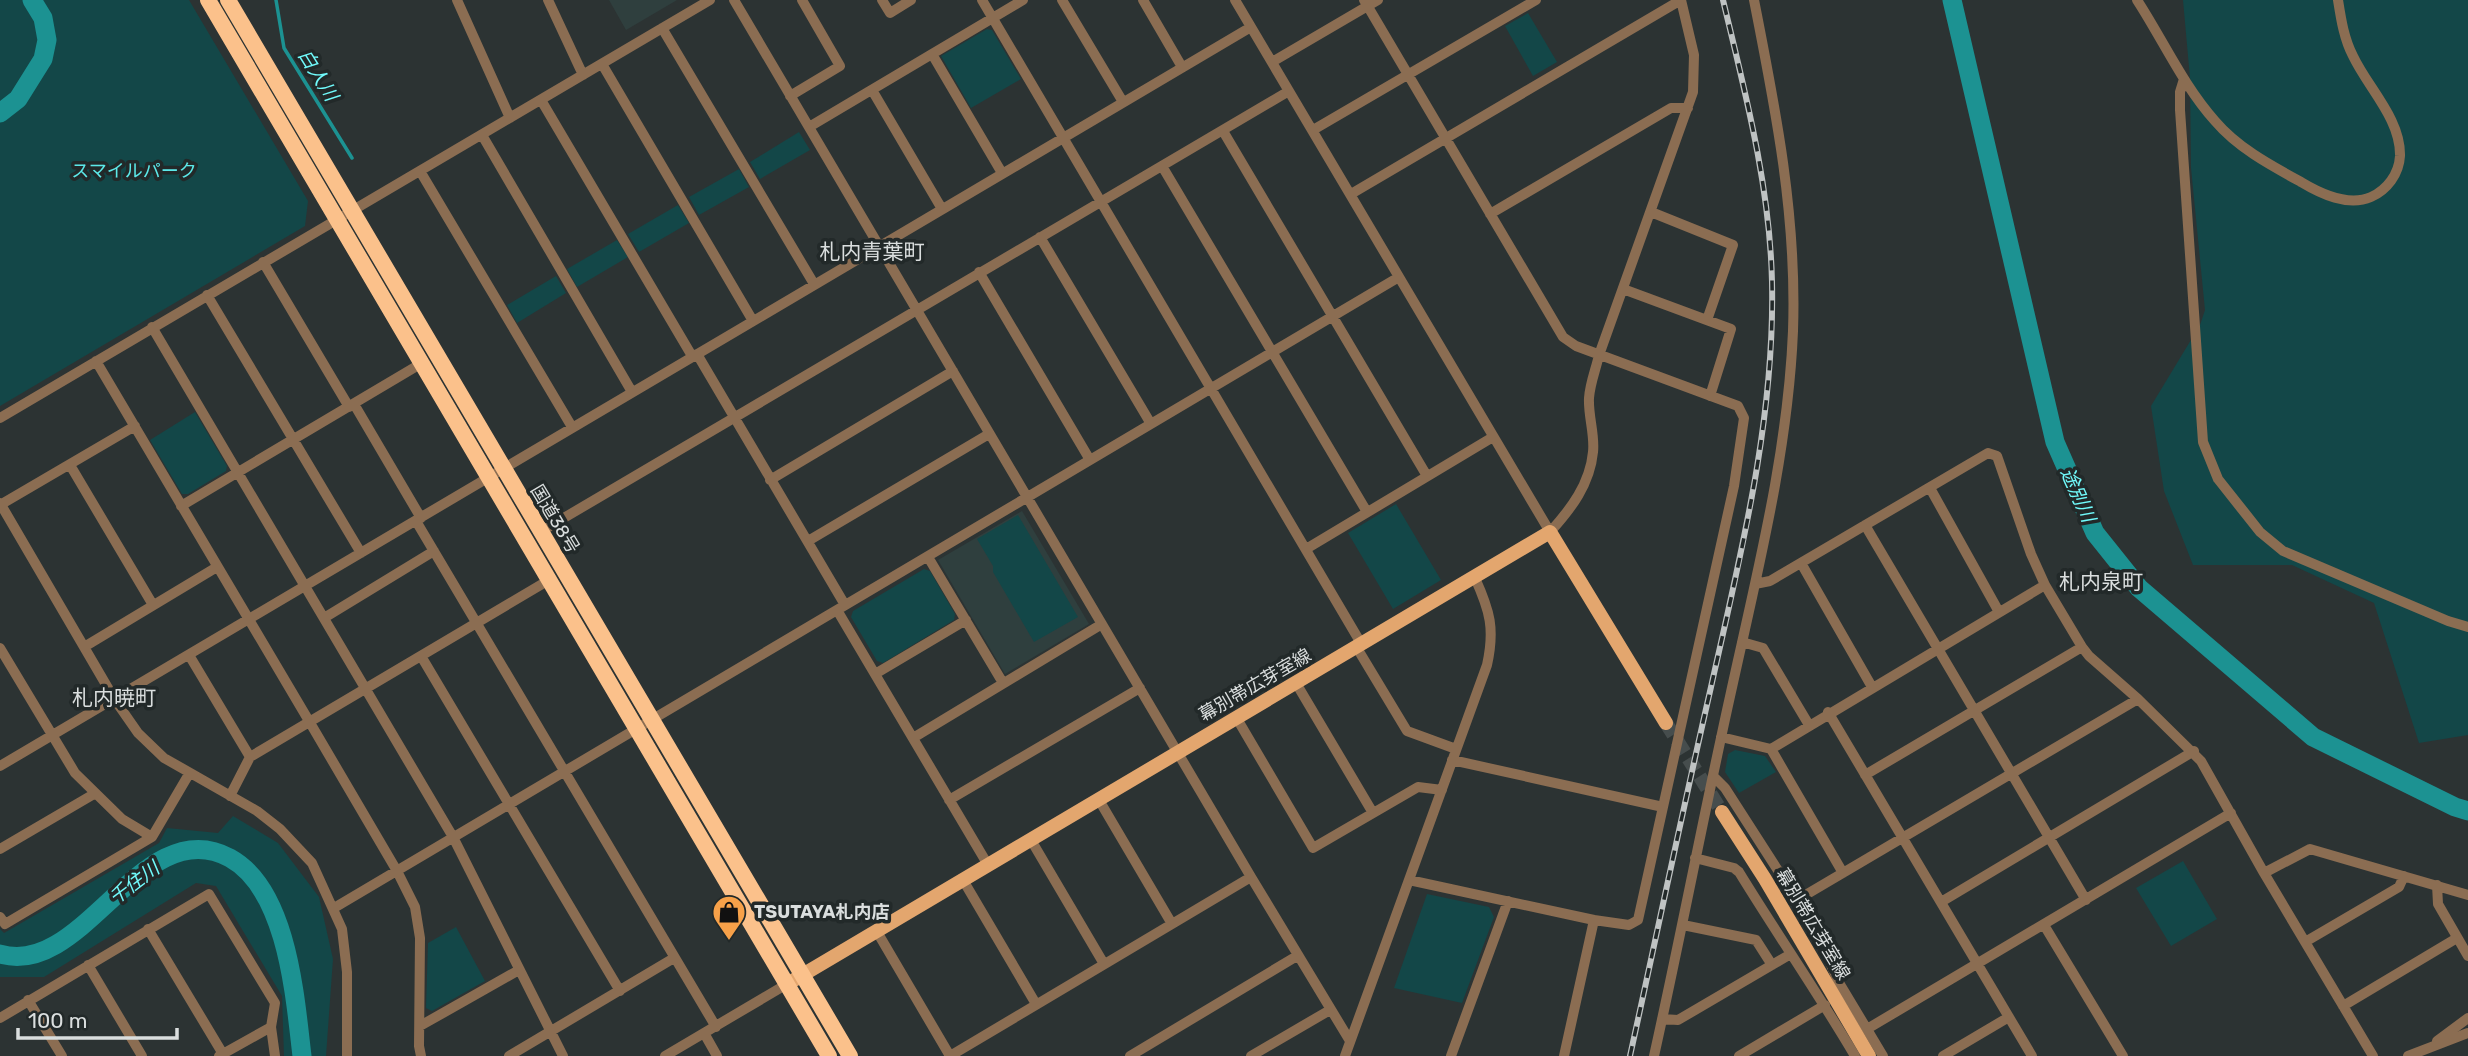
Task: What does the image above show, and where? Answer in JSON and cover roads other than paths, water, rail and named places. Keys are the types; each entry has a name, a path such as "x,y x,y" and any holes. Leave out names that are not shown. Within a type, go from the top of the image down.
{"highway":[{"name":"国道38号","path":"208,0 422,363 496,473 540,532 850,1056"},
{"name":"国道38号","path":"228,0 352,210 496,473 549,580 829,1056"}],"main road":[{"name":"幕別帯広芽室線","path":"787,984 1236,717 1475,579 1550,532"},
{"path":"1550,532 1666,723"},
{"name":"幕別帯広芽室線","path":"1722,812 1765,879 1869,1056"}],"street":[{"path":"457,0 510,118"},
{"path":"548,0 583,75"},
{"path":"0,418 710,0"},
{"path":"734,0 1297,956 1350,1041"},
{"path":"790,96 840,66 802,0"},
{"path":"882,0 890,13 911,0"},
{"path":"982,0 1306,549 1406,731 1454,755 1663,807"},
{"path":"808,127 1023,0"},
{"path":"1062,0 1123,102"},
{"path":"1143,0 1182,67"},
{"path":"1236,0 1550,532 1573,505 1587,481 1594,449 1589,400 1599,355 1693,92 1694,55 1681,0 1351,194"},
{"path":"1313,130 1536,0"},
{"path":"1654,1056 1780,462 1788,396 1793,317 1793,249 1786,169 1754,0"},
{"path":"2137,0 2183,79 2215,122 2254,156 2313,190 2343,200 2362,201 2387,187 2396,174 2400,157 2398,138 2352,56 2343,29 2338,0"},
{"path":"1272,62 1370,2 1408,75 1563,337 1576,346 1738,406 1744,418 1734,486 1638,919 1629,925 1594,920 1409,880"},
{"path":"0,766 1251,27"},
{"path":"662,28 814,284"},
{"path":"932,54 1002,173"},
{"path":"602,64 753,321"},
{"path":"2183,79 2180,110 2203,442 2218,479 2260,532 2283,551 2448,621 2468,626"},
{"path":"872,90 942,209"},
{"path":"540,532 1289,91"},
{"path":"541,100 807,541 875,674 988,865"},
{"path":"1490,214 1671,108 1688,108"},
{"path":"1223,131 1427,476"},
{"path":"482,135 632,392"},
{"path":"1162,166 1367,512"},
{"path":"420,171 572,427"},
{"path":"1651,212 1733,245 1707,320"},
{"path":"1040,237 1151,424"},
{"path":"263,262 419,519 434,551 716,1027"},
{"path":"979,272 1090,460"},
{"path":"334,908 1399,277"},
{"path":"1623,289 1731,329 1710,396"},
{"path":"208,295 361,553"},
{"path":"152,327 453,837 563,1056"},
{"path":"96,361 397,871 415,907 420,938 421,1056"},
{"path":"181,506 422,363"},
{"path":"770,480 953,371"},
{"path":"135,426 0,504 115,700 138,733 164,758 257,811 298,846 312,863 342,929 347,972 347,1056"},
{"path":"807,541 989,434"},
{"path":"1306,549 1493,437"},
{"path":"1755,584 1770,580 1801,563 1988,453 1997,456 2031,554 2045,584 2082,647 2088,656 2194,751 2373,1056"},
{"path":"70,465 153,605"},
{"path":"1930,488 1999,612"},
{"path":"1865,525 2086,900"},
{"path":"324,618 434,551"},
{"path":"928,556 1003,683"},
{"path":"1801,563 1872,687"},
{"path":"84,647 217,567"},
{"path":"1345,1056 1487,665 1492,646 1492,629 1488,608 1475,579"},
{"path":"230,796 250,757 549,580"},
{"path":"1721,737 1771,749 1828,712 2045,584"},
{"path":"875,674 966,620"},
{"path":"912,738 1102,624"},
{"path":"1742,642 1763,648 1809,725"},
{"path":"1865,775 2082,647"},
{"path":"0,648 75,773 122,819 152,837"},
{"path":"189,655 250,757"},
{"path":"421,656 620,991"},
{"path":"1296,683 1373,813"},
{"path":"949,800 1140,688"},
{"path":"1797,900 2138,699"},
{"path":"1828,712 2032,1056"},
{"path":"1236,717 1313,848 1418,787 1442,790"},
{"path":"1771,749 1843,873"},
{"path":"1941,902 2194,751"},
{"path":"0,917 5,923 152,837 189,774"},
{"path":"1713,776 1725,788 1797,900 1824,948 1838,981 1883,1056"},
{"path":"0,849 94,794"},
{"path":"1099,800 1172,924"},
{"path":"1867,1029 2231,813"},
{"path":"1031,840 1104,964"},
{"path":"2264,873 2310,849 2468,895"},
{"path":"1695,858 1734,868 1738,872 1855,1056"},
{"path":"2305,942 2399,887 2404,876"},
{"path":"876,930 950,1056 1251,877"},
{"path":"962,880 1036,1004"},
{"path":"2437,885 2438,904 2468,956"},
{"path":"0,1017 209,894 275,1003 271,1027 275,1056"},
{"path":"1451,1056 1508,901"},
{"path":"1564,1056 1594,920"},
{"path":"1683,925 1756,940 1772,965"},
{"path":"2044,925 2121,1053 2108,1056"},
{"path":"148,929 221,1055 271,1027"},
{"path":"2343,1006 2457,938"},
{"path":"1662,1019 1678,1020 1789,955"},
{"path":"1130,1056 1297,956"},
{"path":"509,1056 674,958"},
{"path":"88,965 142,1056"},
{"path":"420,1026 519,970"},
{"path":"665,1056 787,984"},
{"path":"28,1000 62,1056"},
{"path":"1739,1056 1825,1005"},
{"path":"1251,1056 1330,1010"},
{"path":"1943,1056 2009,1017"},
{"path":"2430,1047 2468,1018"},
{"path":"2408,1056 2468,1032"},
{"path":"704,1033 718,1056"}],"waterway":[{"name":"千住川","path":"0,113 18,99 43,59 47,40 43,18 32,0"},
{"name":"白人川","path":"276,0 284,48 352,158"},
{"name":"途別川","path":"1952,0 2055,442 2095,533 2139,588 2313,737 2468,811"},
{"name":"千住川","path":"0,954 30,955 59,943 141,874 169,856 198,849 230,858 249,873 265,894 276,919 291,976 302,1056"}],"tunnel":[{"path":"1666,723 1722,812"}],"railway":[{"path":"1630,1056 1744,536 1768,384 1772,282 1767,210 1755,140 1723,0"}],"place":[{"name":"TSUTAYA札内店","path":"729,942"}],"district":[{"name":"札内青葉町","path":"872,251"},
{"name":"札内泉町","path":"2101,581"},
{"name":"札内暁町","path":"114,697"}],"park label":[{"name":"スマイルパーク","path":"134,171"}]}
